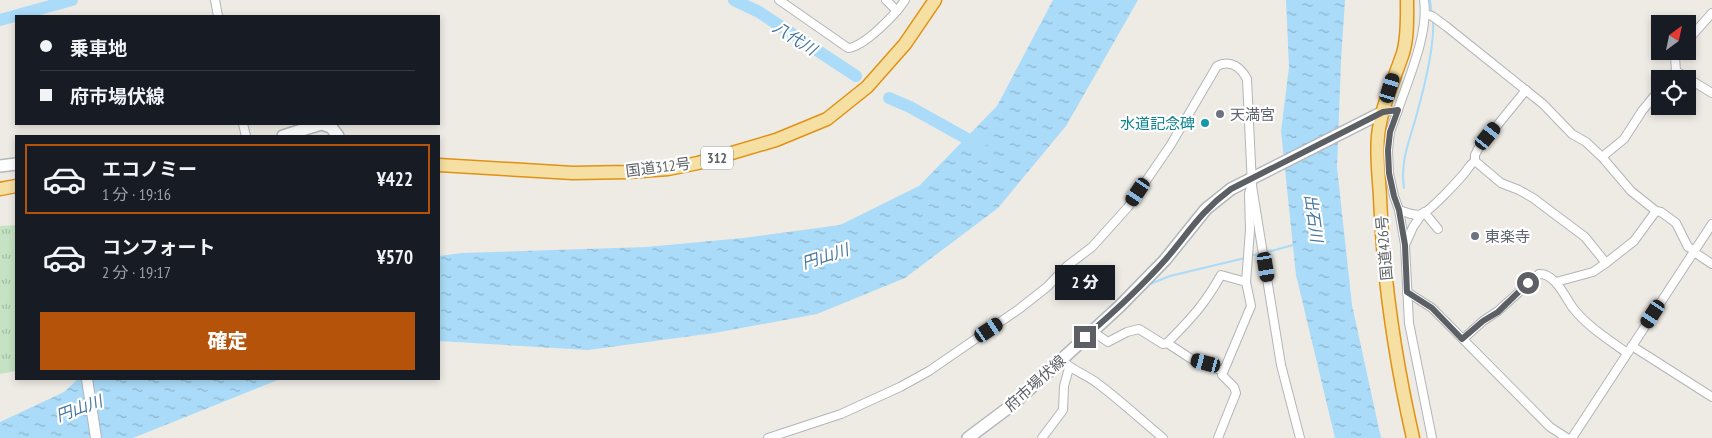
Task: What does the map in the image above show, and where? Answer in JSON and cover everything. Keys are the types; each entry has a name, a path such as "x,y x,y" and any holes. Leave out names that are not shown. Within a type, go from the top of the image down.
{"highway":[{"name":"国道312号","path":"440,165 573,173 668,169 698,163 776,140 827,119 867,87 905,44 935,0"},
{"name":"国道426号","path":"1407,0 1407,27 1403,52 1383,112 1378,138 1383,245 1394,348 1413,438"},
{"path":"0,189 15,186"}],"main road":[{"name":"府市場伏線","path":"972,437 1065,364 1092,331 1165,260 1206,209 1231,189 1255,180 1383,112"},
{"path":"286,135 319,125"},
{"path":"325,125 331,127 337,135"},
{"path":"0,166 15,164"}],"street":[{"path":"214,0 218,15"},
{"path":"779,0 848,48 860,43 897,11 905,0"},
{"path":"886,0 897,11"},
{"path":"1424,0 1425,14 1418,48 1390,132 1388,150 1389,173 1399,210 1405,245 1411,338 1432,438"},
{"path":"1696,31 1712,12"},
{"path":"1425,14 1432,16 1447,26 1543,104 1572,134 1586,142 1602,157 1631,191 1676,224 1688,247 1712,264"},
{"path":"768,438 841,414 900,387 929,371 1047,288 1067,266 1092,246 1128,207 1170,146 1217,66 1223,63 1242,69 1247,79 1255,180 1281,365 1300,438"},
{"path":"1696,84 1712,93"},
{"path":"1475,161 1478,148 1526,90"},
{"path":"1602,157 1624,139 1651,100"},
{"path":"1383,112 1398,110"},
{"path":"1405,245 1413,227 1423,213 1464,175 1470,164 1475,161"},
{"path":"1475,161 1501,183 1519,190 1532,198 1585,237 1606,263"},
{"path":"1218,438 1236,393 1234,387 1222,375 1223,371 1252,306 1246,282 1250,230 1249,194 1255,180"},
{"path":"1399,210 1411,214 1423,213"},
{"path":"1556,282 1594,272 1634,241 1656,211"},
{"path":"1423,213 1438,229"},
{"path":"1572,438 1712,224"},
{"path":"1462,339 1483,321 1498,312 1539,274 1543,273 1556,282 1573,308 1587,324 1627,353"},
{"path":"1168,343 1200,309 1210,296 1221,275 1246,282"},
{"path":"1407,292 1432,308 1550,427 1567,438"},
{"path":"1092,331 1108,342 1127,332 1139,329 1163,344 1168,343 1193,360 1223,371"},
{"path":"1632,346 1712,397"},
{"path":"1042,438 1063,410 1065,364 1097,383 1163,438"},
{"path":"87,380 96,438"}],"green space":[{"path":"15,225 15,371 0,374 0,226"}],"water":[{"name":"円山川","path":"1053,0 1138,0 1066,126 998,208 905,278 817,314 714,333 588,350 440,341 440,256 462,253 646,247 743,238 840,225 919,186 997,106"},
{"name":"出石川","path":"1286,0 1345,0 1337,167 1352,305 1381,438 1335,438 1296,275 1281,131 1289,67"},
{"name":"円山川","path":"77,380 278,380 133,438 0,438 0,422 64,392"}],"waterway":[{"name":"八代川","path":"18,15 72,0"},
{"name":"八代川","path":"734,0 759,12 856,76"},
{"path":"1430,0 1432,15"},
{"name":"八代川","path":"0,20 15,16"},
{"path":"1404,188 1404,161 1428,68 1433,19"},
{"name":"八代川","path":"889,98 910,107 980,146"},
{"path":"1264,253 1293,245"},
{"path":"1250,256 1259,254"},
{"path":"1138,296 1150,284 1170,276 1245,258"}],"place":[{"name":"天満宮","path":"1220,114"},
{"name":"水道記念碑","path":"1205,123"},
{"name":"東楽寺","path":"1475,236"}],"route":[{"path":"1085,337 1128,298 1165,260 1192,225 1217,199 1231,189 1364,121 1383,112 1398,110 1390,132 1388,150 1389,173 1399,210 1405,245 1407,292 1432,308 1462,339 1483,321 1498,312 1528,283"}]}
